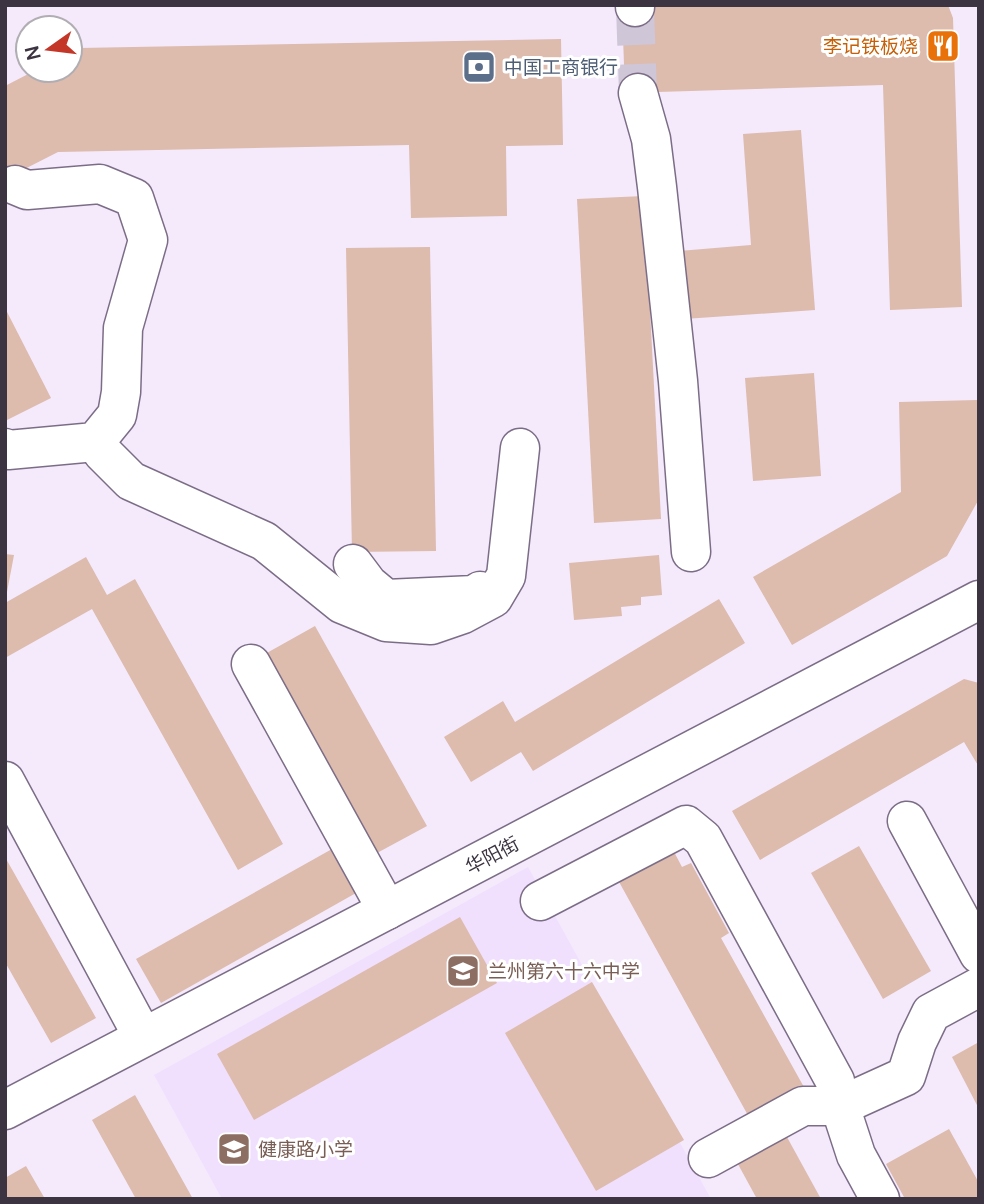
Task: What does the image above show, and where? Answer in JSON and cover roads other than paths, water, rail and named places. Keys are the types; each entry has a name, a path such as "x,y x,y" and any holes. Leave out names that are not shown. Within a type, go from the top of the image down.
{"street":[{"path":"638,93 651,139 657,187 678,381 691,552"},
{"path":"5,448 8,450 96,442 117,415 121,392 123,328 148,240 134,198 100,184 27,190 15,186"},
{"path":"96,442 103,453 131,481 264,541 342,604 386,622 430,625 463,614 492,598 506,576 520,448"},
{"path":"353,564 368,584 387,600 474,595 506,576"},
{"name":"华阳街","path":"5,1110 979,600"},
{"path":"251,664 387,910"},
{"path":"5,781 143,1037"},
{"path":"908,821 979,954"},
{"path":"540,901 686,825 703,839 835,1081 856,1155 880,1199"},
{"path":"708,1158 803,1106 840,1106 906,1076 931,1013 979,987"}],"tunnel":[{"path":"635,7 638,93"}],"place":[{"name":"李记铁板烧","path":"943,46"},
{"name":"中国工商银行","path":"479,67"},
{"name":"兰州第六十六中学","path":"463,971"},
{"name":"健康路小学","path":"234,1149"}]}
